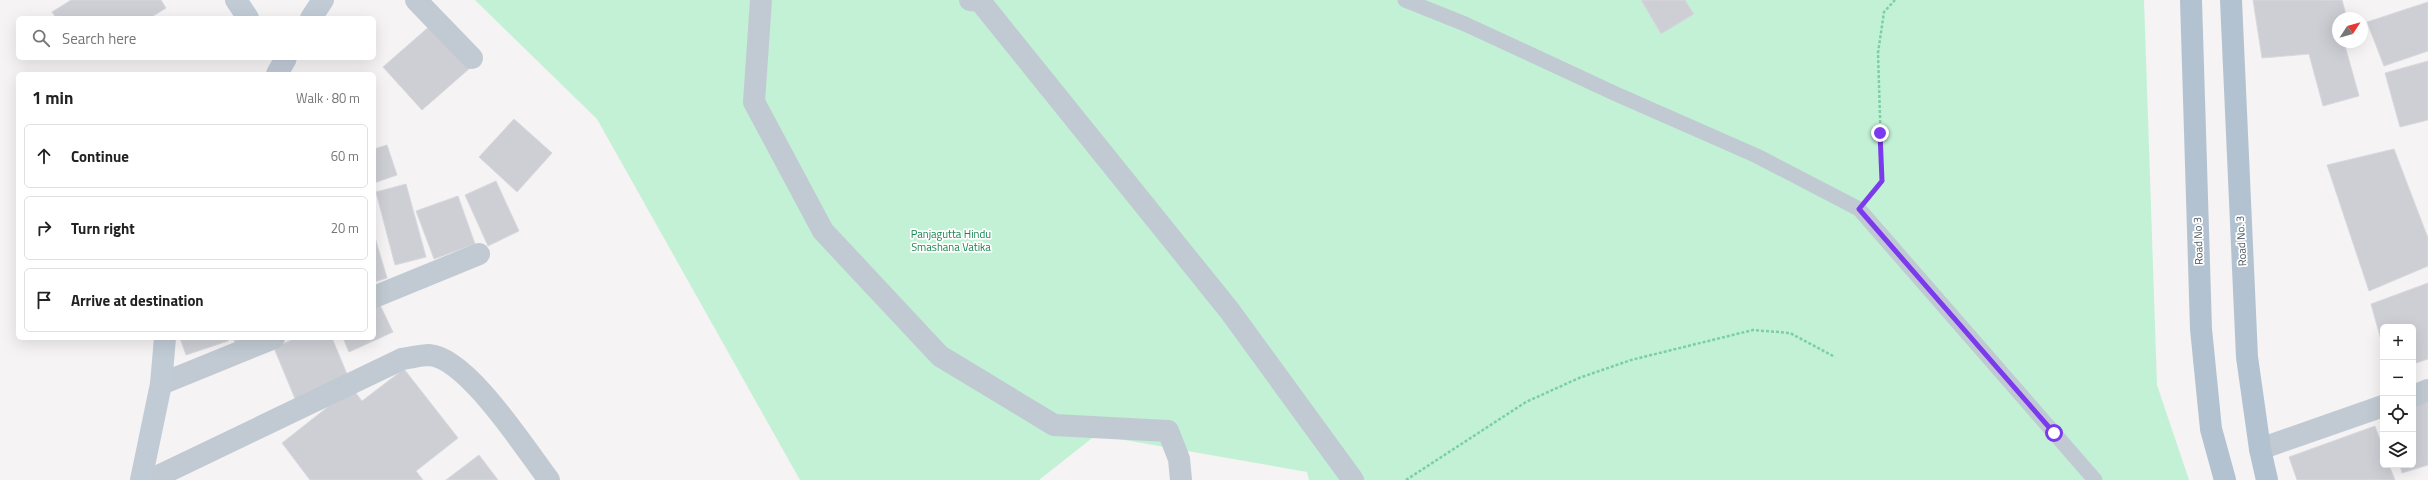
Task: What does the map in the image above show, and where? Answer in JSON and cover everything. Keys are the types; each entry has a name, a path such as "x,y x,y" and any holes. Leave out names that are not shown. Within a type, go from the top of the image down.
{"main road":[{"name":"Road No 3","path":"2190,0 2201,329 2211,429 2225,480"},
{"name":"Road No. 3","path":"2230,0 2247,357 2260,449 2267,480"}],"street":[{"path":"236,0 247,16"},
{"path":"312,16 323,0"},
{"path":"416,0 472,58"},
{"path":"761,0 754,102 823,231 940,356 1054,425 1168,431 1179,459 1181,480"},
{"path":"982,0 1229,310 1353,480"},
{"path":"376,296 479,254"},
{"path":"141,480 161,384 165,340"},
{"path":"161,384 269,340"},
{"path":"150,480 402,359 430,355 457,367 483,393 549,480"},
{"path":"2416,395 2428,390"},
{"path":"2260,449 2380,407"}],"lane":[{"path":"1405,0 1465,24 1616,94 1757,156 1859,209 2095,480"}],"path":[{"path":"1859,209 1882,181 1878,53 1884,12 1895,0"},
{"path":"1406,480 1526,402 1579,378 1631,360 1753,330 1790,333 1835,357"}],"green space":[{"name":"Panjagutta Hindu Smashana Vatika","path":"475,0 2144,0 2157,385 2189,480 1309,480 1307,472 1096,435 1039,480 800,480 597,119"}],"building":[{"path":"71,0 161,0 166,8 153,16 55,16 52,12"},
{"path":"1641,0 1685,0 1694,14 1661,34"},
{"path":"2253,0 2342,0 2345,12 2332,12 2332,48 2346,48 2359,96 2323,106 2309,54 2262,58"},
{"path":"2428,2 2428,51 2384,66 2368,22"},
{"path":"431,25 470,68 422,110 383,67"},
{"path":"2428,61 2428,120 2400,127 2385,73"},
{"path":"514,119 552,153 517,192 479,157"},
{"path":"387,145 397,175 376,182 376,148"},
{"path":"2394,149 2428,238 2428,266 2369,291 2327,165"},
{"path":"496,181 519,231 488,246 465,195"},
{"path":"406,184 426,257 395,265 376,192"},
{"path":"458,196 475,244 434,259 416,211"},
{"path":"376,241 387,278 376,281"},
{"path":"2428,283 2428,359 2416,363 2416,324 2380,324 2380,336 2371,304"},
{"path":"379,303 393,332 376,340 376,304"},
{"path":"181,340 228,340 228,341 186,355"},
{"path":"234,340 245,340 235,343"},
{"path":"292,340 333,340 349,379 296,401 274,348"},
{"path":"344,340 375,340 349,352"},
{"path":"404,369 458,438 416,471 423,480 310,480 282,443 352,388 362,401"},
{"path":"2428,399 2428,465 2402,473 2401,468 2416,468 2416,403"},
{"path":"2375,426 2380,440 2380,468 2390,468 2395,480 2297,480 2289,457"},
{"path":"479,455 498,480 446,480"}],"route":[{"path":"1880,133 1882,181 1859,209 2054,433"}]}
